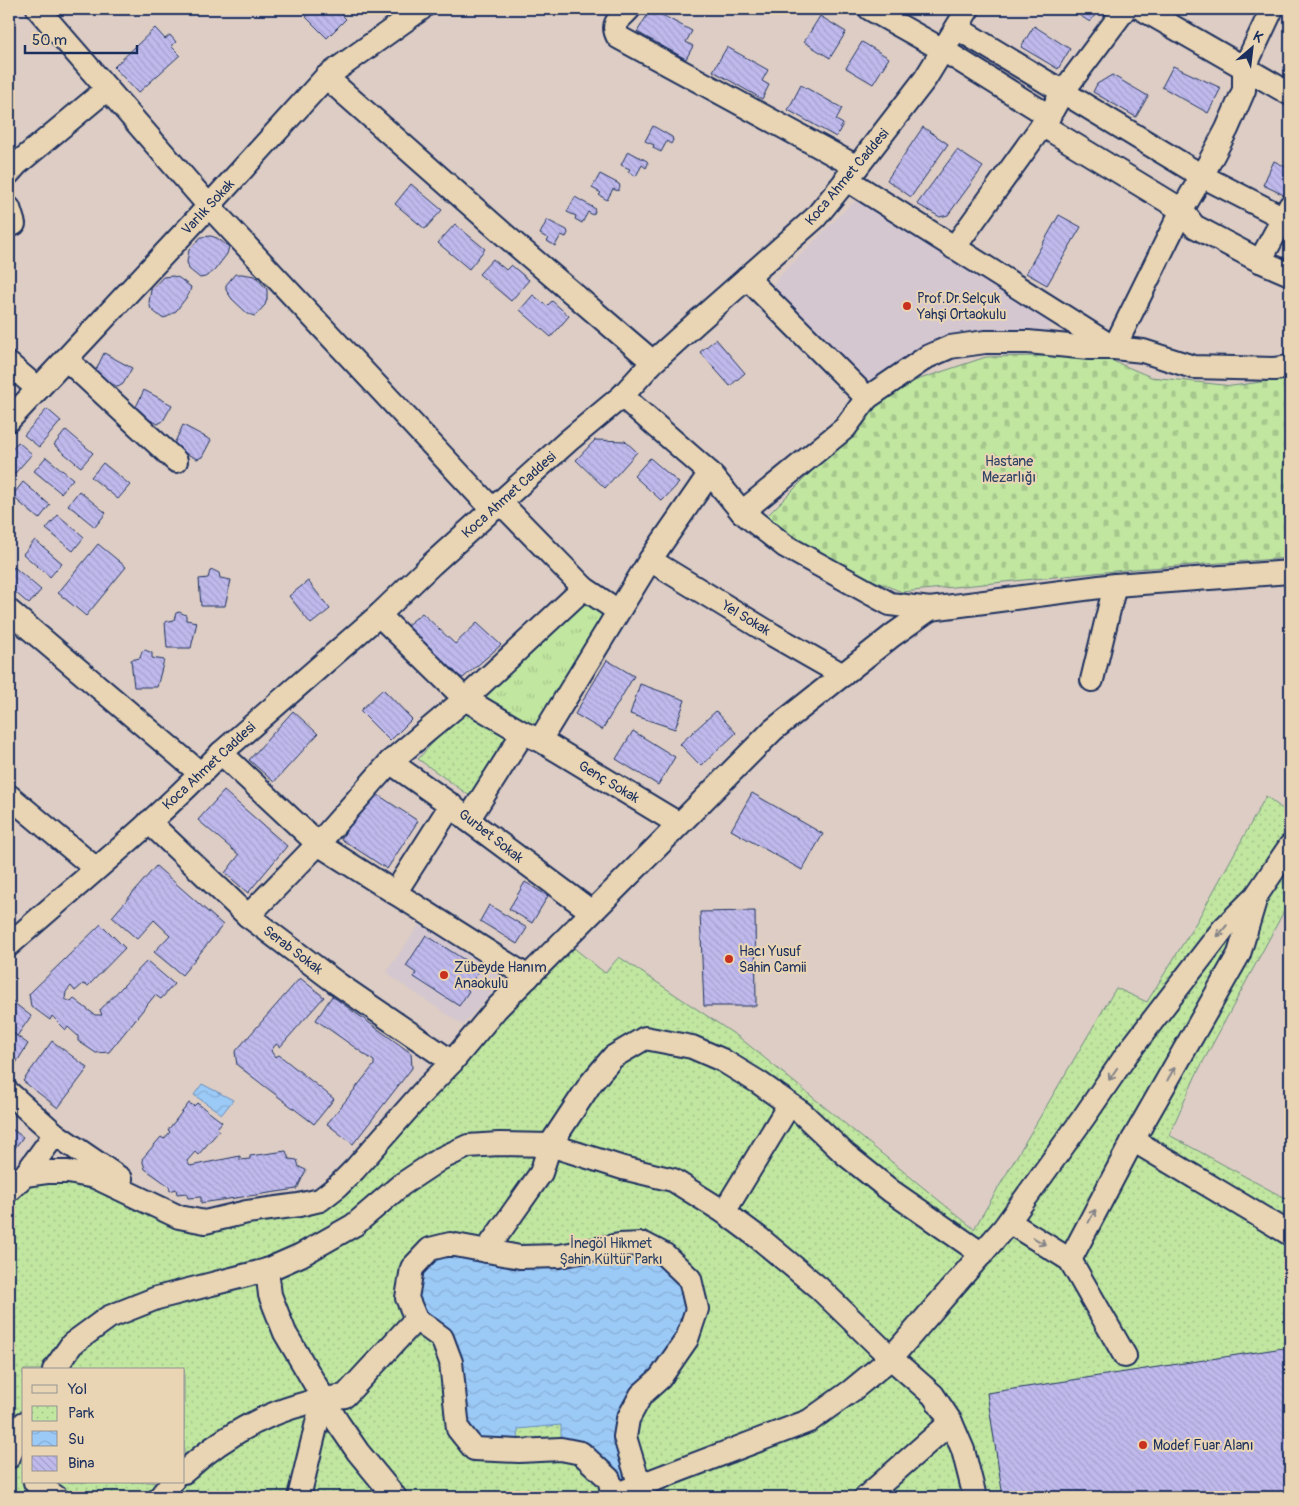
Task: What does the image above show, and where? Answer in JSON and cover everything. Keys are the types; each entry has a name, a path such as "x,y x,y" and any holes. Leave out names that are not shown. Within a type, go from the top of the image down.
{"street":[{"path":"38,9 209,206 497,506 584,588 618,611"},
{"name":"Varlık Sokak","path":"9,420 209,206 326,76 420,9"},
{"path":"629,9 614,24 614,30 618,37 852,173 954,248 1114,348"},
{"path":"870,9 943,50 1182,210 1194,226 1260,261 1290,274"},
{"path":"954,248 1046,120 1062,93 1124,9"},
{"path":"1142,9 1290,94"},
{"path":"1114,348 1182,210 1227,129 1244,90 1244,69 1272,9"},
{"path":"963,18 1062,93 1202,176 1287,212 1260,261"},
{"name":"Koca Ahmet Caddesi","path":"9,945 149,822 221,753 379,615 568,441 622,396 654,362 815,218 925,79 963,18"},
{"path":"326,76 507,236 654,362"},
{"path":"9,173 17,164 107,89"},
{"path":"747,278 867,398"},
{"path":"742,512 845,428 867,398 927,356 950,347 985,342 1028,342 1143,352 1193,367 1274,370 1290,367"},
{"path":"66,359 176,461"},
{"path":"9,364 38,389"},
{"path":"622,396 710,473 742,512 785,546 890,604 930,609 1115,585 1290,572"},
{"path":"468,820 532,736 710,473"},
{"name":"Yel Sokak","path":"650,560 843,675"},
{"path":"1092,680 1115,585"},
{"path":"248,916 318,844 390,762 465,699 584,588"},
{"path":"17,1183 46,1172 68,1172 95,1177 179,1217 206,1222 246,1212 299,1206 320,1200 349,1175 452,1062 497,1008 773,730 893,635 930,609"},
{"path":"9,611 201,774"},
{"name":"Genç Sokak","path":"379,615 465,699 532,736 679,824"},
{"path":"221,753 318,844 528,977"},
{"name":"Gurbet Sokak","path":"390,762 451,805 468,820 592,912"},
{"path":"9,796 96,869"},
{"path":"395,893 451,805"},
{"name":"Serab Sokak","path":"149,822 248,916 338,984 452,1062"},
{"path":"641,1491 625,1437 628,1419 641,1395 660,1378 687,1339 697,1309 690,1279 666,1255 644,1244 619,1245 559,1256 520,1257 450,1244 430,1249 412,1268 407,1298 416,1319 442,1338 451,1362 458,1429 474,1449 519,1451 561,1449 581,1453 609,1478 612,1497 641,1491 809,1420 851,1391 891,1358 1009,1222 1127,1054 1223,929 1256,896 1290,846"},
{"path":"1070,1260 1133,1140 1239,954 1256,896"},
{"path":"486,1251 541,1173 550,1145 590,1083 613,1057 645,1038 692,1047 722,1060 758,1082 802,1113 845,1154 892,1191 982,1254"},
{"path":"9,1093 55,1134 119,1177 136,1197"},
{"path":"724,1212 790,1105"},
{"path":"17,1183 55,1134"},
{"path":"1133,1140 1290,1234"},
{"path":"55,1368 72,1344 109,1317 156,1298 267,1270 301,1255 354,1225 400,1185 440,1159 468,1146 499,1144 550,1145 623,1168 673,1180 724,1212 819,1288 891,1358 933,1394 951,1422 963,1450 975,1497"},
{"path":"1009,1222 1070,1260 1125,1356"},
{"path":"267,1270 270,1296 285,1333 323,1398 358,1452 395,1497"},
{"path":"185,1471 220,1442 286,1408 323,1398 345,1396 416,1319"},
{"path":"299,1497 323,1398"},
{"path":"866,1497 951,1422"},
{"path":"9,1457 22,1427"},
{"path":"9,1464 22,1473"},
{"path":"38,1484 56,1497"},
{"path":"160,1497 170,1484"}],"shaded area":[{"name":"Prof.Dr.Selçuk Yahşi Ortaokulu","path":"862,199 1051,321 1048,335 984,334 866,386 771,290 777,279 850,205"},
{"name":"Zübeyde Hanım Anaokulu","path":"420,924 498,973 500,983 463,1025 393,978 387,971"}],"green space":[{"name":"Hastane Mezarlığı","path":"1099,355 1151,377 1232,386 1290,378 1290,558 1136,569 902,592 845,569 793,536 767,516 870,408 914,381 986,357"},
{"path":"585,600 603,612 604,617 540,725 529,725 485,696"},
{"path":"464,709 471,709 513,741 470,796 418,759"},
{"name":"İnegöl Hikmet Şahin Kültür Parkı","path":"1266,796 1290,815 1290,900 1196,1075 1169,1135 1290,1201 1290,1497 9,1497 9,1190 47,1172 179,1217 320,1200 564,940 605,973 619,957 740,1038 974,1229 1116,988 1147,1002 1197,921"}],"water":[{"path":"202,1084 233,1100 222,1114 194,1095"},
{"path":"619,1245 665,1255 697,1309 628,1419 643,1497 561,1449 561,1425 518,1429 519,1451 474,1449 451,1362 416,1319 412,1268 430,1249 520,1257"}],"building":[{"path":"314,9 336,9 346,19 327,38 306,17"},
{"path":"651,9 692,31 686,42 693,46 686,59 637,32"},
{"path":"1070,9 1099,9 1090,22"},
{"path":"820,16 846,32 830,58 804,42"},
{"path":"1034,26 1070,49 1058,69 1021,47"},
{"path":"155,28 165,39 170,35 176,42 171,46 180,55 138,93 114,67"},
{"path":"862,42 889,58 873,84 846,68"},
{"path":"727,47 768,70 762,81 769,85 762,99 713,71"},
{"path":"1173,66 1221,88 1208,113 1162,87"},
{"path":"1112,75 1148,96 1136,117 1093,92 1097,84"},
{"path":"801,85 842,108 836,120 843,124 836,137 788,110"},
{"path":"653,126 672,137 673,140 671,144 667,141 661,152 653,148 654,145 645,141"},
{"path":"923,127 948,144 911,197 887,180"},
{"path":"957,150 983,167 948,215 940,217 917,204"},
{"path":"628,151 647,161 648,164 646,168 642,165 636,176 628,172 630,169 621,165"},
{"path":"1274,161 1290,169 1290,183 1284,195 1263,185"},
{"path":"600,174 619,184 620,187 618,191 613,189 607,200 599,195 601,193 592,188"},
{"path":"411,184 442,210 425,229 395,204"},
{"path":"575,197 594,208 595,211 593,215 588,212 582,223 575,219 576,216 567,212"},
{"path":"1059,215 1081,227 1047,285 1026,273"},
{"path":"547,220 567,230 568,233 566,237 561,235 555,246 547,241 549,239 540,234"},
{"path":"455,224 485,249 469,269 438,243"},
{"path":"211,236 229,247 227,254 214,271 200,278 189,269 187,262 189,250 201,237"},
{"path":"493,259 506,270 511,265 529,280 511,301 479,274"},
{"path":"235,274 255,276 267,289 265,305 255,316 248,314 232,299 226,290 226,285"},
{"path":"173,276 191,287 189,294 176,311 162,318 151,309 149,302 151,290 163,277"},
{"path":"533,295 547,306 552,301 569,316 551,337 520,310"},
{"path":"716,339 745,373 730,386 700,352"},
{"path":"104,353 132,368 123,384 118,387 96,376 95,372"},
{"path":"144,390 172,405 163,421 158,424 136,413 135,409"},
{"path":"47,409 61,421 39,447 24,435"},
{"path":"183,425 211,440 202,457 197,459 175,448 174,444"},
{"path":"66,430 93,453 81,467 54,445"},
{"path":"595,440 625,441 637,452 605,488 576,460"},
{"path":"18,442 32,454 9,480 9,452"},
{"path":"46,457 73,479 61,493 34,471"},
{"path":"650,458 679,483 662,501 634,476"},
{"path":"103,463 130,485 118,499 91,477"},
{"path":"23,482 50,505 39,519 12,496"},
{"path":"79,491 106,513 95,527 68,505"},
{"path":"58,515 84,537 73,551 46,529"},
{"path":"35,540 62,563 50,577 23,554"},
{"path":"98,544 126,567 86,616 58,593"},
{"path":"14,567 41,590 29,604 9,587 9,574"},
{"path":"213,570 219,573 220,578 231,580 225,606 201,606 199,579 208,578 210,571"},
{"path":"308,581 330,609 311,624 289,596"},
{"path":"179,612 186,615 186,620 197,622 191,648 167,648 165,622 174,620 176,613"},
{"path":"422,613 455,644 477,623 501,645 463,678 454,673 405,627"},
{"path":"145,650 152,653 152,658 164,660 157,687 134,687 131,660 140,658 142,651"},
{"path":"607,660 634,676 602,730 575,714"},
{"path":"640,684 685,700 675,729 630,714"},
{"path":"383,689 412,719 390,741 360,711"},
{"path":"293,711 318,734 274,782 249,760"},
{"path":"716,711 736,733 701,766 680,744"},
{"path":"633,731 675,757 658,785 616,759"},
{"path":"224,791 287,846 248,893 225,873 239,855 198,820"},
{"path":"372,791 418,821 387,869 341,839"},
{"path":"752,793 823,834 802,870 731,830"},
{"path":"156,866 223,925 182,975 154,952 170,935 154,920 137,939 112,917"},
{"path":"525,882 548,896 532,923 509,909"},
{"path":"489,905 527,928 517,944 480,921"},
{"name":"Hacı Yusuf Sahin Camii","path":"755,911 756,1006 704,1006 700,912"},
{"path":"101,924 125,948 88,986 83,984 75,991 71,986 66,992 65,999 71,1002 74,999 95,1015 102,1015 100,1010 147,961 174,984 161,999 155,995 109,1052 96,1053 78,1041 78,1036 68,1027 66,1030 52,1016 50,1020 31,1006 29,994"},
{"path":"426,935 480,970 467,989 469,991 459,1006 414,977 416,973 406,966"},
{"path":"300,978 324,997 280,1047 276,1044 271,1051 275,1057 279,1055 334,1099 314,1124 237,1065 235,1052"},
{"path":"332,996 411,1053 412,1068 353,1144 327,1124 374,1065 374,1061 316,1020"},
{"path":"9,999 31,1016 17,1036 9,1030"},
{"path":"9,1030 28,1044 11,1071 9,1069"},
{"path":"52,1041 88,1068 58,1108 23,1081"},
{"path":"189,1103 194,1106 197,1103 222,1122 217,1128 219,1131 198,1155 195,1152 187,1161 190,1166 240,1156 240,1160 250,1159 250,1156 286,1151 289,1159 297,1160 299,1167 306,1170 297,1189 201,1203 201,1197 188,1198 186,1193 177,1194 176,1189 170,1191 169,1186 145,1169 142,1159 161,1137 164,1139 170,1132 168,1130"},
{"path":"9,1127 23,1137 9,1156"},
{"name":"Modef Fuar Alanı","path":"1290,1347 1290,1497 1003,1497 987,1393"}],"place":[{"name":"Prof.Dr.Selçuk Yahşi Ortaokulu","path":"907,306"},
{"name":"Hacı Yusuf Sahin Camii","path":"729,959"},
{"name":"Zübeyde Hanım Anaokulu","path":"444,975"},
{"name":"Modef Fuar Alanı","path":"1143,1445"}]}
